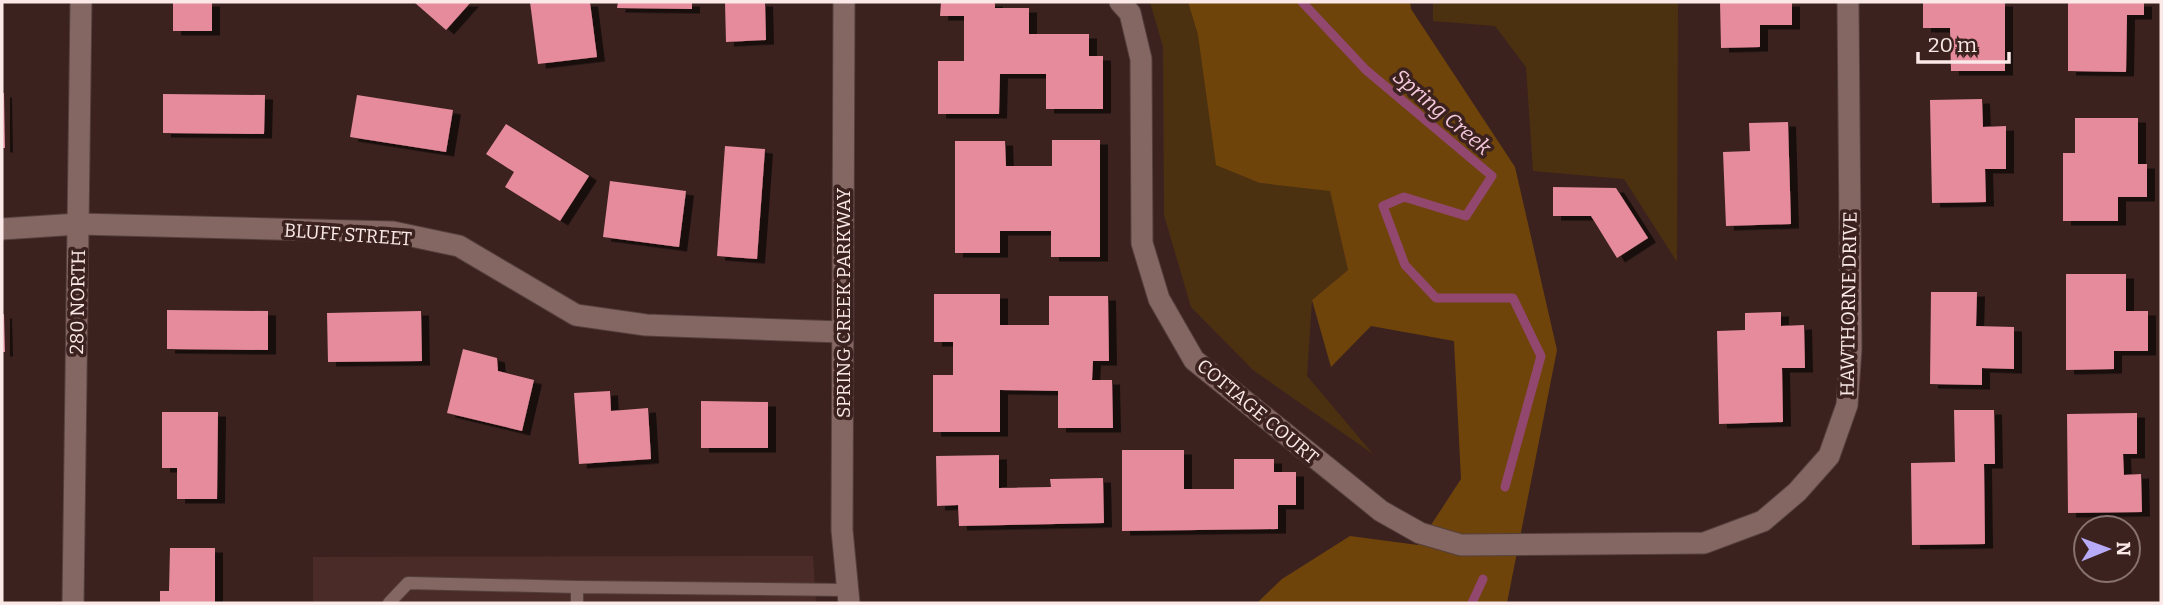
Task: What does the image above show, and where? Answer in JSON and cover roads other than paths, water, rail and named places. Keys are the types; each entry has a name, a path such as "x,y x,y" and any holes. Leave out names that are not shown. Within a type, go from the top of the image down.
{"street":[{"name":"280 NORTH","path":"74,603 81,2"},
{"name":"SPRING CREEK PARKWAY","path":"844,2 842,530 848,597"},
{"name":"COTTAGE COURT","path":"1120,2 1130,13 1141,60 1142,243 1159,299 1194,360 1381,511 1420,533 1461,545"},
{"name":"HAWTHORNE DRIVE","path":"1461,545 1704,543 1763,521 1797,492 1829,456 1847,405 1851,349 1848,2"},
{"name":"BLUFF STREET","path":"2,229 78,224 393,232 459,246 576,315 646,325 842,332"}],"lane":[{"path":"389,603 408,583 848,597"},
{"path":"577,587 577,603"}],"waterway":[{"name":"Spring Creek","path":"1302,2 1366,70 1492,176 1466,216 1404,197 1383,206 1405,265 1436,298 1513,298 1541,356 1505,487"},
{"name":"Spring Creek","path":"1472,603 1483,579"}]}
